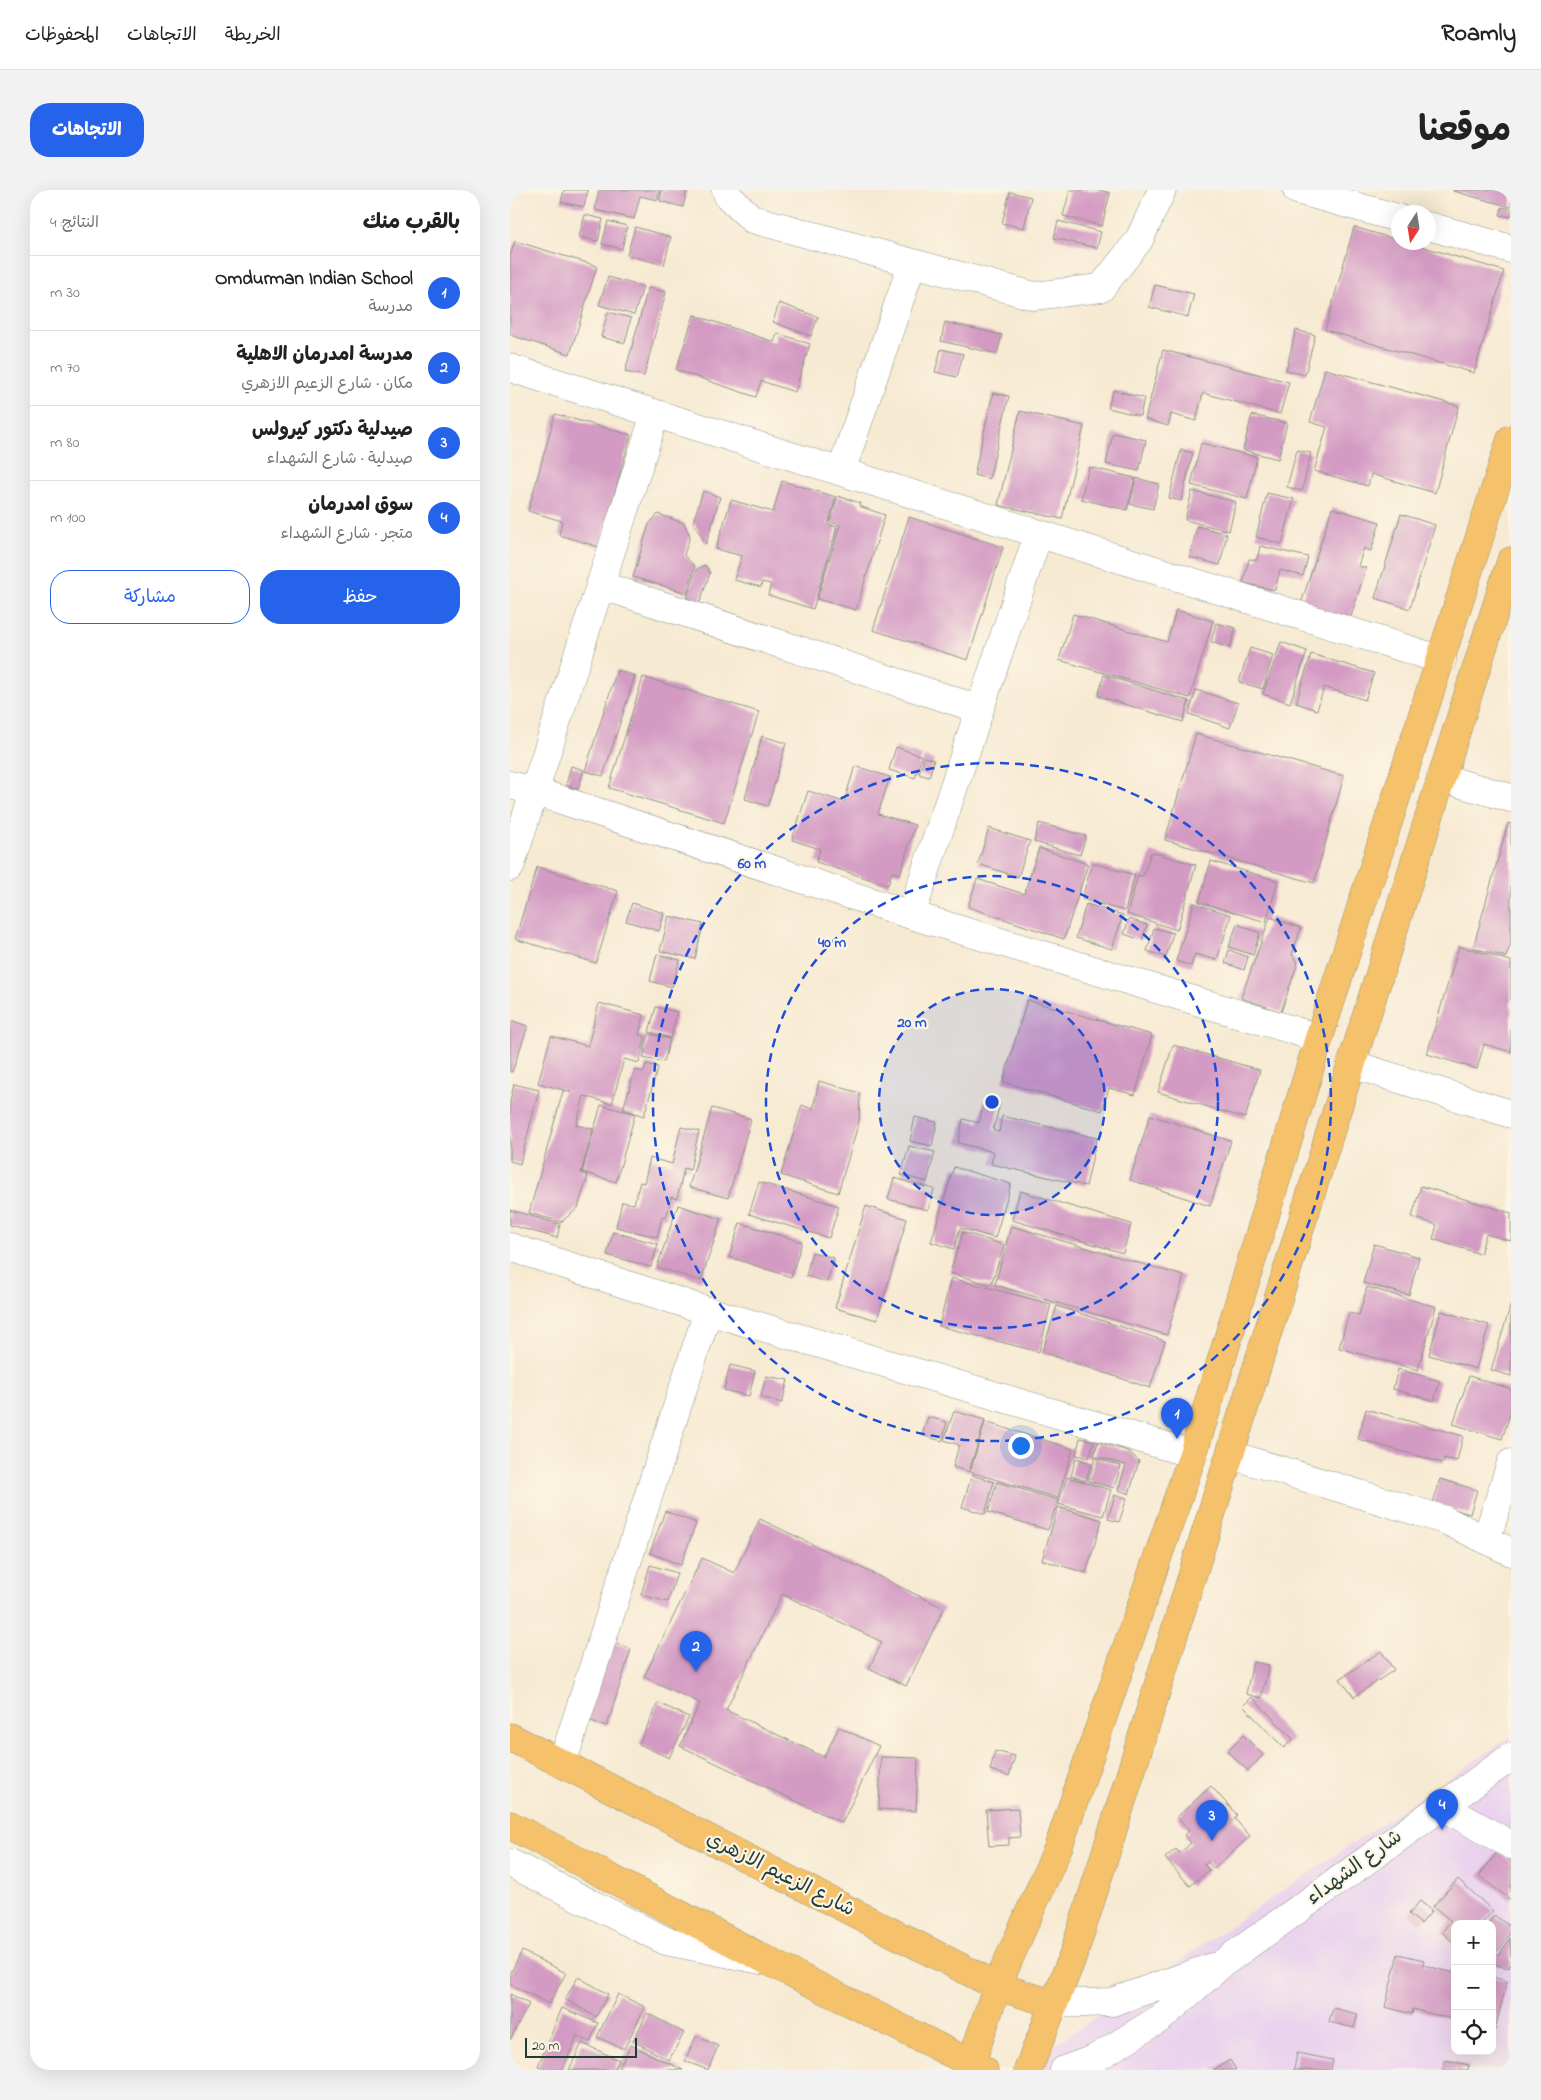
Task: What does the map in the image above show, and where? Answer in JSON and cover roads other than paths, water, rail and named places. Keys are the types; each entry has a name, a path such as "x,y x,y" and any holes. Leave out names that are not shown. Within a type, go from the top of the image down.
{"main road":[{"path":"510,1825 975,2068 997,1986 1058,1848 1193,1454 1319,1038 1442,660 1511,439"},
{"path":"1028,2070 1074,1953 1231,1455 1351,1064 1511,561"},
{"name":"شارع الزعيم الازهري","path":"510,1737 997,1986 1054,2004"}],"street":[{"path":"726,190 728,196 752,219 1034,296 1101,288 1139,240 1162,190"},
{"path":"1297,190 1391,216"},
{"path":"1436,228 1511,249"},
{"path":"841,472 912,264"},
{"path":"510,368 1038,535 1442,660"},
{"path":"510,867 522,788 600,585 655,414"},
{"path":"911,915 1038,535"},
{"path":"600,585 980,709"},
{"path":"1441,778 1511,798"},
{"path":"522,788 911,915 1319,1038"},
{"path":"1351,1064 1511,1114"},
{"path":"510,1246 708,1311 1193,1454"},
{"path":"562,1764 708,1311"},
{"path":"1231,1455 1445,1520 1511,1552"},
{"path":"1486,1540 1511,1462"},
{"name":"شارع الشهداء","path":"1064,2070 1096,2058 1161,2018 1223,1963 1511,1757"},
{"path":"1442,1806 1511,1845"},
{"path":"510,1863 666,1941 770,1962"},
{"name":"شارع الشهداء","path":"1054,2004 1112,2002 1223,1963"}],"place":[{"name":"Omdurman Indian School","path":"1177,1439"},
{"name":"مدرسة امدرمان الاهلية","path":"696,1672"},
{"name":"سوق امدرمان","path":"1442,1830"},
{"name":"صيدلية دكتور كيرولس","path":"1212,1841"}]}
